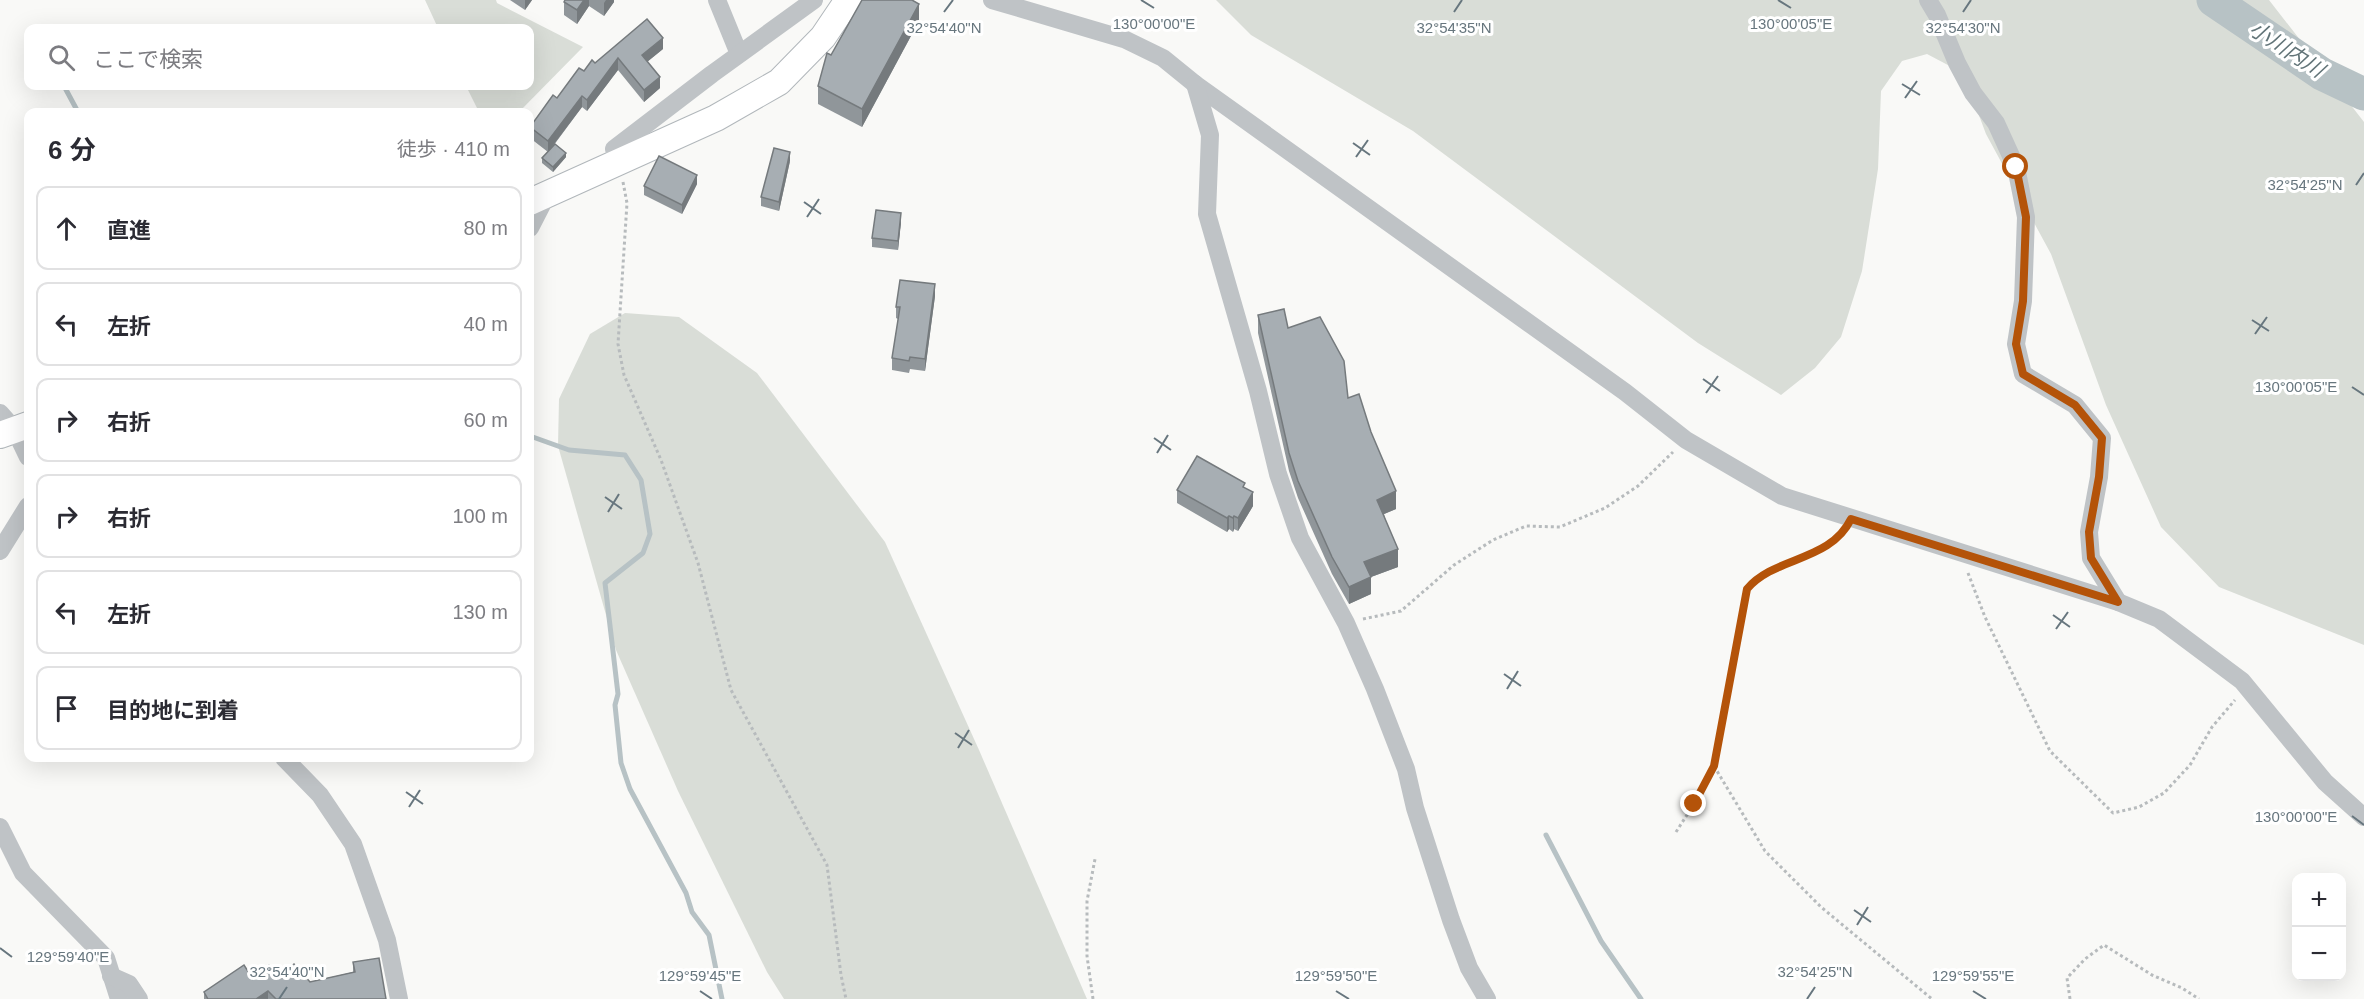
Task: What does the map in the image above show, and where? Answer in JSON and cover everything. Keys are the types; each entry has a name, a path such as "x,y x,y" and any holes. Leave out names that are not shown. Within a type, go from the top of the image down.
{"street":[{"path":"717,0 739,54"},
{"path":"620,162 614,149 814,0"},
{"path":"534,214 538,199 716,118 779,82 823,37 848,0"},
{"path":"992,0 1124,39 1163,58 1195,84 1625,392 1686,440 1782,496 2118,602 2158,619 2247,686 2325,782 2364,817"},
{"path":"1928,0 1937,15 1957,63 1973,93 1996,123 2016,167 2026,217 2023,301 2016,344 2023,374 2075,405 2102,438 2099,477 2089,532 2091,558 2118,602"},
{"path":"1195,84 1210,135 1207,214 1258,391 1278,474 1300,538 1346,623 1406,768 1415,808 1451,920 1469,968 1487,999"},
{"path":"11,426 24,450"},
{"path":"0,551 24,512"},
{"path":"288,762 320,795 353,844 387,940 399,999"},
{"path":"0,827 23,873 106,958 119,999"},
{"path":"111,976 129,984 139,999"}],"path":[{"path":"620,162 627,203 618,344 624,375 661,460 698,563 731,690 827,865 846,999"},
{"path":"1346,623 1401,611 1454,565 1493,540 1526,526 1560,527 1605,508 1638,486 1686,440"},
{"path":"1676,832 1714,766 1747,589 1757,578 1826,547 1844,532 1851,519"},
{"path":"1959,552 1985,617 2050,752 2113,813 2139,807 2164,793 2190,765 2212,727 2247,686"},
{"path":"1714,766 1765,850 1821,907 1932,999"},
{"path":"1094,999 1087,956 1087,902 1095,859"},
{"path":"2070,999 2067,978 2085,959 2104,945 2152,975 2182,988 2199,999"}],"shaded area":[{"path":"425,0 496,0 497,3 583,47 523,108 477,108 468,90 534,90 534,24 436,24"},
{"path":"1216,0 2269,0 2364,122 2364,645 2219,587 2161,527 2106,405 2051,254 1986,134 1963,73 1927,54 1902,61 1881,91 1878,169 1862,271 1841,337 1815,368 1781,395 1698,343 1413,131 1251,35"},
{"path":"625,313 679,317 757,373 885,542 979,750 1087,999 784,999 767,972 678,791 616,650 558,446 559,399 590,334"}],"building":[{"path":"565,0 584,0 577,10 564,2"},
{"path":"862,0 912,0 919,4 862,109 818,86 827,53 831,55"},
{"path":"647,19 663,38 642,55 660,77 644,90 618,58 587,100 582,96 548,141 534,130 534,121 553,95 557,98 579,68 584,71 592,60 595,63"},
{"path":"555,144 566,153 553,167 542,158"},
{"path":"774,148 790,152 779,202 761,197"},
{"path":"659,156 697,175 682,205 644,186"},
{"path":"876,210 901,213 898,241 872,238"},
{"path":"900,280 935,284 925,359 910,357 909,361 892,358 900,307 896,307"},
{"path":"1284,309 1288,328 1320,317 1344,361 1348,398 1359,394 1371,432 1396,491 1377,500 1398,549 1364,562 1371,577 1349,587 1332,557 1298,481 1289,453 1258,315"},
{"path":"1197,456 1245,483 1243,487 1253,492 1238,518 1229,516 1227,518 1177,490"},
{"path":"379,958 386,999 276,999 268,991 256,999 208,999 204,992 244,965 253,979 269,965 273,970 278,965 284,972 294,964 310,982 355,972 353,962"}],"waterway":[{"name":"小川内川","path":"2213,0 2322,74 2364,94"},
{"path":"66,90 76,108"},
{"path":"534,437 569,450 625,455 641,480 650,534 643,553 605,583 618,694 615,705 621,763 630,789 686,893 692,912 709,935 722,999"},
{"path":"1546,835 1601,941 1641,999"}],"route":[{"path":"1694,804 1714,766 1747,589 1757,578 1826,547 1844,532 1851,519 2118,602 2091,558 2089,532 2099,477 2102,438 2075,405 2023,374 2016,344 2023,301 2026,217 2016,167"}]}
